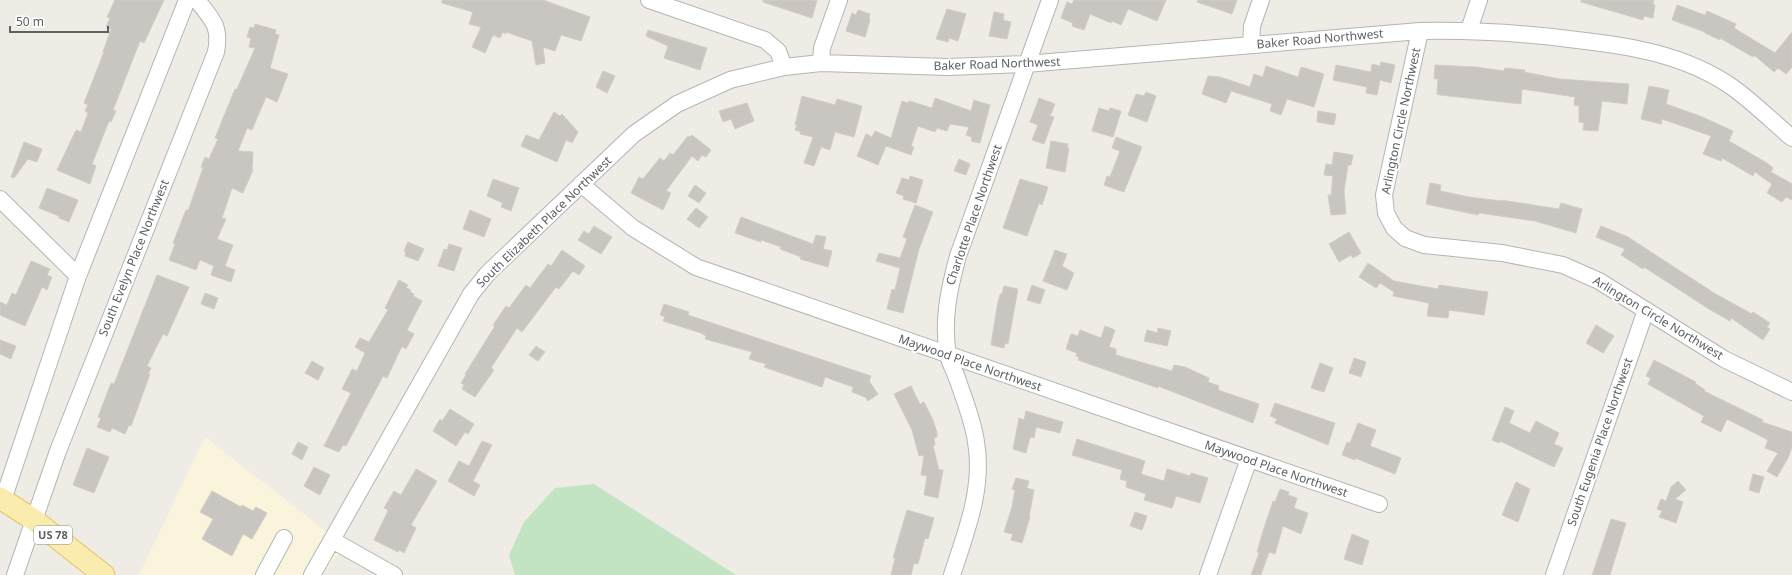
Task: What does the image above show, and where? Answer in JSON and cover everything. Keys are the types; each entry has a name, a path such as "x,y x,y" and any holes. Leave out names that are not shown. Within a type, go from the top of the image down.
{"main road":[{"name":"US 78","path":"2,499 34,520 104,575"}],"street":[{"path":"2,499 78,276 187,0"},
{"name":"South Evelyn Place Northwest","path":"15,575 58,451 216,52 218,39 216,26 197,0"},
{"path":"649,0 765,40 778,51 784,67"},
{"path":"821,63 822,48 839,0"},
{"name":"Charlotte Place Northwest","path":"952,575 972,514 978,478 976,443 970,417 948,355 945,318 948,290 958,256 1050,0"},
{"path":"1251,45 1252,26 1262,0"},
{"path":"1469,30 1479,0"},
{"name":"Baker Road Northwest","path":"821,63 948,67 1026,64 1420,31 1469,30 1544,35 1618,45 1654,52 1689,64 1731,86 1792,138"},
{"name":"Arlington Circle Northwest","path":"1420,31 1384,195 1386,213 1394,228 1405,238 1424,245 1502,253 1563,265 1599,281 1724,359 1792,392"},
{"name":"South Elizabeth Place Northwest","path":"312,575 471,294 488,273 634,134 677,104 730,80 784,67 821,63"},
{"name":"Maywood Place Northwest","path":"581,184 633,228 696,267 1379,504"},
{"path":"0,200 78,276"},
{"name":"South Eugenia Place Northwest","path":"1554,575 1646,310"},
{"path":"1208,575 1249,459"},
{"path":"264,575 284,538"},
{"path":"332,540 394,575"}],"shaded area":[{"path":"205,437 345,546 321,575 139,575"}],"green space":[{"path":"594,484 736,575 515,575 509,555 524,522 555,488"}],"building":[{"path":"115,0 164,0 144,43 140,41 113,110 116,111 111,122 109,121 92,164 96,166 90,184 57,170 76,130 81,132 88,113 85,111 88,105 84,103 104,52 111,29 106,27 110,18 107,17"},
{"path":"442,0 543,0 590,17 581,41 561,35 555,51 543,47 545,63 536,65 532,41 506,32 506,34 503,32 500,38 493,35 485,53 472,47 481,27 469,24 473,12 442,3"},
{"path":"763,0 817,0 812,18 763,2"},
{"path":"1074,0 1166,0 1157,21 1128,9 1121,25 1112,21 1111,23 1090,14 1084,30 1072,26 1073,23 1061,18 1067,2 1072,4"},
{"path":"1198,0 1237,0 1232,14 1197,2"},
{"path":"1581,0 1654,0 1653,4 1655,5 1653,18 1644,16 1643,20 1581,2"},
{"path":"1677,5 1705,15 1707,11 1736,24 1734,28 1775,53 1792,32 1792,67 1786,74 1778,68 1774,72 1754,55 1753,57 1720,38 1720,40 1705,32 1672,20"},
{"path":"947,9 966,14 958,41 949,38 948,42 936,39"},
{"path":"858,10 870,14 870,20 865,37 846,31 852,13 856,15"},
{"path":"994,12 1004,14 1003,20 1011,22 1007,39 989,36"},
{"path":"255,24 276,30 275,34 279,35 270,68 288,74 277,102 266,97 252,130 247,128 238,151 253,152 253,170 243,193 232,188 222,218 226,219 217,239 233,245 225,266 235,270 231,282 211,275 214,266 200,260 196,270 169,260 175,244 173,243 186,210 188,211 203,168 201,167 205,157 209,159 218,139 215,138 235,89 237,89 255,48 249,47 251,38 247,37 250,27 254,28"},
{"path":"648,30 707,48 700,70 664,58 668,46 646,36"},
{"path":"1381,62 1395,65 1391,83 1380,80 1377,95 1366,93 1367,87 1333,80 1336,65 1371,72 1372,64 1380,66"},
{"path":"1435,65 1476,67 1504,71 1505,68 1525,70 1524,72 1560,79 1629,84 1627,104 1602,101 1598,131 1583,130 1584,123 1579,122 1579,106 1574,105 1575,97 1522,89 1521,104 1440,95 1437,94 1438,79 1434,79"},
{"path":"1266,66 1298,77 1301,67 1324,74 1314,107 1287,99 1281,115 1270,111 1272,104 1231,91 1226,103 1202,94 1208,76 1220,77 1250,87 1254,74 1263,77"},
{"path":"603,71 615,76 607,93 596,87"},
{"path":"1649,86 1669,90 1666,104 1700,116 1733,131 1729,141 1767,163 1773,168 1771,172 1792,184 1792,200 1786,197 1782,202 1767,193 1772,184 1755,172 1753,176 1722,158 1721,161 1703,154 1711,136 1662,119 1661,124 1641,119"},
{"path":"1146,92 1156,96 1147,122 1128,115 1136,94 1144,96"},
{"path":"802,96 835,105 837,99 862,106 854,137 835,132 830,150 821,147 814,166 804,163 813,137 800,134 801,132 795,130"},
{"path":"935,98 971,111 974,100 990,105 980,143 971,141 972,137 966,135 969,127 950,124 947,131 937,128 935,132 918,126 911,146 914,147 911,155 886,146 878,165 857,156 866,134 872,137 875,131 891,138 902,101 908,103 909,101 932,108"},
{"path":"1039,98 1055,104 1050,116 1054,117 1044,144 1032,140 1038,125 1030,122"},
{"path":"747,103 754,121 735,129 731,119 723,122 719,111"},
{"path":"1099,108 1109,111 1110,108 1121,111 1113,137 1092,131"},
{"path":"1318,111 1336,114 1334,125 1317,122"},
{"path":"554,112 560,116 562,114 578,132 572,143 566,140 557,162 521,146 526,135 539,140"},
{"path":"692,135 711,150 706,157 702,155 698,161 692,156 666,191 671,193 663,210 631,193 639,177 643,179 660,158 664,161 670,153 673,155 688,136 690,137"},
{"path":"1116,137 1142,147 1124,192 1104,185 1107,176 1110,177 1120,151 1112,148"},
{"path":"1051,141 1068,144 1067,148 1069,148 1065,172 1046,168"},
{"path":"24,142 42,149 37,162 28,159 14,178 11,177"},
{"path":"1334,152 1353,155 1351,165 1348,165 1344,191 1346,214 1331,215 1328,195 1331,195 1333,176 1324,175 1326,164 1332,165"},
{"path":"959,159 970,164 966,175 954,171"},
{"path":"910,176 923,180 916,203 903,199 904,196 896,193 902,178 909,180"},
{"path":"493,179 519,188 511,211 501,207 503,203 487,196"},
{"path":"1020,179 1048,187 1042,205 1039,203 1027,236 1003,228"},
{"path":"1430,183 1441,185 1440,191 1469,197 1501,200 1559,209 1561,203 1582,209 1576,233 1535,221 1479,213 1478,215 1426,204"},
{"path":"695,185 706,193 699,203 688,196"},
{"path":"47,188 78,200 69,222 59,218 59,216 39,208"},
{"path":"915,205 933,212 919,249 903,313 887,309 892,289 895,290 900,268 876,261 879,253 900,258 907,239 903,237"},
{"path":"696,208 708,217 699,228 687,219"},
{"path":"470,210 491,219 484,237 463,229"},
{"path":"741,217 813,244 816,235 826,237 823,249 832,251 828,267 800,259 801,257 780,249 781,247 735,233"},
{"path":"594,226 612,237 601,254 578,240 584,231 589,234"},
{"path":"1601,226 1628,237 1714,293 1752,314 1753,312 1770,323 1767,327 1770,329 1763,340 1731,318 1730,321 1644,267 1643,269 1621,255 1625,249 1596,237"},
{"path":"1349,232 1361,253 1353,258 1351,255 1339,262 1329,244"},
{"path":"408,242 424,249 418,261 405,256 406,252 404,251"},
{"path":"449,244 462,248 454,271 438,266 444,249 447,250"},
{"path":"562,250 585,266 579,275 573,271 559,289 556,287 522,332 517,328 491,368 494,370 475,397 462,389 464,385 461,383 466,375 465,374 495,326 493,325 506,306 509,308 526,285 530,288 548,264 551,266"},
{"path":"1055,250 1067,254 1062,266 1074,273 1067,290 1043,281"},
{"path":"31,261 50,269 47,275 52,277 47,290 42,287 25,326 0,315 0,302 7,305 12,293 16,295"},
{"path":"1368,263 1394,281 1438,289 1439,285 1488,292 1484,315 1449,310 1448,318 1427,316 1429,303 1393,296 1394,292 1380,283 1376,288 1359,277"},
{"path":"157,275 189,287 167,336 163,334 147,366 151,368 148,374 150,374 131,426 129,425 125,434 112,428 110,432 97,427 101,418 98,417 111,383 114,384"},
{"path":"399,280 408,285 406,288 411,290 410,292 414,294 413,296 422,301 407,330 414,334 406,349 403,347 401,348 387,378 383,376 346,446 343,445 339,452 324,446 351,393 342,389 352,369 357,371 365,353 355,347 360,338 369,342 388,310 385,308"},
{"path":"1032,285 1045,290 1040,304 1027,300"},
{"path":"1004,286 1018,289 1008,344 1005,343 1004,348 991,345 997,307 1000,294 1002,294"},
{"path":"205,293 218,298 214,309 201,304"},
{"path":"664,304 689,312 688,315 871,376 869,381 878,394 868,401 865,397 852,392 853,387 825,377 822,387 764,367 766,364 749,359 752,352 705,339 706,336 701,333 663,321 665,317 660,315"},
{"path":"1596,325 1614,336 1603,353 1586,343"},
{"path":"1105,326 1115,330 1109,347 1116,349 1116,355 1172,371 1174,365 1185,367 1209,378 1208,382 1219,386 1218,390 1259,404 1253,423 1158,386 1158,388 1078,360 1079,357 1076,356 1077,353 1066,349 1071,334 1078,336 1080,330 1101,338"},
{"path":"1158,328 1171,331 1167,346 1144,341 1147,330 1157,333"},
{"path":"0,340 16,346 11,359 0,354"},
{"path":"536,346 545,352 538,361 529,355"},
{"path":"1354,358 1366,362 1361,377 1349,373"},
{"path":"1654,360 1696,382 1695,383 1705,390 1704,391 1763,420 1762,422 1792,432 1792,447 1788,458 1777,477 1767,471 1778,453 1765,448 1768,440 1727,419 1721,432 1701,422 1704,416 1648,384 1651,378 1646,376"},
{"path":"312,361 324,368 318,380 305,373"},
{"path":"1320,363 1333,368 1324,392 1311,388"},
{"path":"911,386 920,404 924,402 933,420 937,433 937,437 934,438 935,445 933,446 939,470 943,470 938,498 924,495 927,476 921,475 924,455 919,456 912,430 894,394"},
{"path":"1275,403 1335,423 1328,445 1275,423 1277,419 1270,416"},
{"path":"1505,407 1514,411 1509,423 1530,433 1536,421 1559,433 1554,444 1563,448 1554,467 1500,441 1499,443 1492,440"},
{"path":"450,409 474,424 468,434 465,432 456,446 433,431 440,419 442,421"},
{"path":"1026,411 1063,422 1060,433 1036,427 1034,438 1030,437 1026,453 1013,449 1019,418 1024,420"},
{"path":"1358,423 1376,430 1370,446 1401,458 1395,474 1355,458 1355,460 1342,455 1347,442 1350,443"},
{"path":"1077,439 1145,461 1141,474 1164,481 1167,469 1190,476 1191,473 1208,478 1200,503 1176,496 1172,508 1144,500 1146,494 1126,487 1127,481 1120,479 1122,470 1072,455"},
{"path":"482,441 492,445 473,481 480,485 474,496 448,481 459,461 469,466"},
{"path":"298,442 308,447 302,460 292,454"},
{"path":"87,448 109,457 94,493 73,485"},
{"path":"314,467 330,475 320,495 304,486"},
{"path":"416,469 437,481 411,525 416,528 404,553 399,550 398,552 374,540 388,510 384,508 394,491 401,495"},
{"path":"1753,474 1764,477 1759,493 1749,490"},
{"path":"1016,478 1029,481 1027,488 1034,490 1030,517 1022,543 1011,540 1013,534 1004,532 1012,507 1015,490 1012,489"},
{"path":"1678,481 1686,490 1675,499 1683,502 1676,523 1659,517 1662,511 1657,509 1661,499 1666,501 1671,487"},
{"path":"1516,482 1530,489 1518,522 1502,515"},
{"path":"1280,489 1289,492 1288,495 1297,498 1294,508 1308,513 1301,534 1283,526 1275,554 1269,552 1261,575 1251,575 1259,553 1257,552 1273,501 1275,502"},
{"path":"212,491 241,507 242,505 253,511 256,507 267,513 252,539 243,534 232,556 202,539 213,519 200,512"},
{"path":"907,510 934,518 928,539 925,538 918,564 914,563 911,575 891,575 895,558 893,558"},
{"path":"1135,512 1147,516 1142,530 1130,526"},
{"path":"1611,519 1626,523 1610,575 1592,575"},
{"path":"1352,534 1369,541 1362,565 1344,559"}]}
